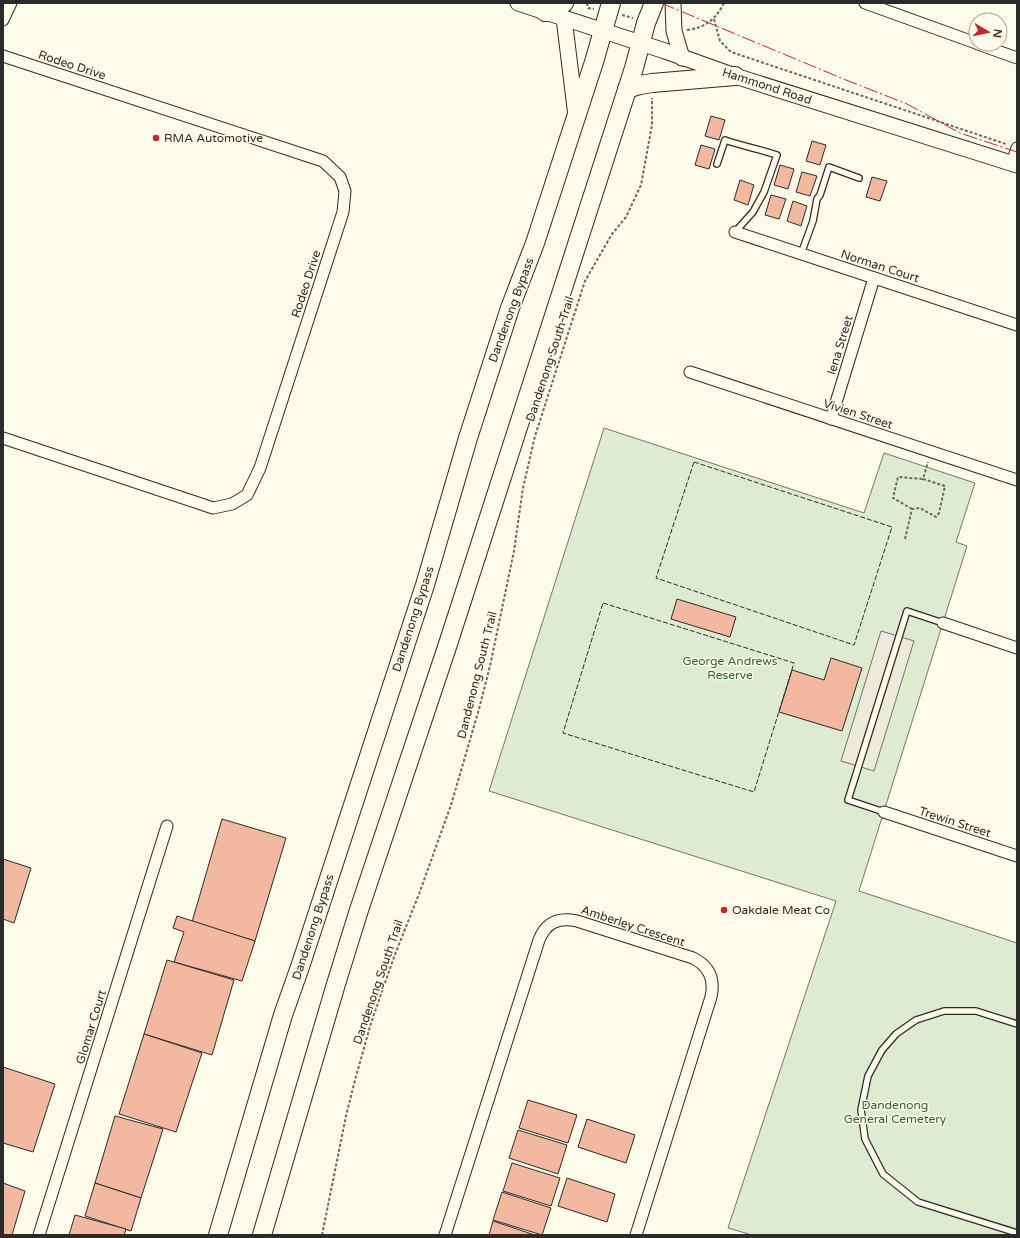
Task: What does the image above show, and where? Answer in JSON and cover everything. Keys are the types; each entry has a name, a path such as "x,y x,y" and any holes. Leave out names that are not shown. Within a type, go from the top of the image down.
{"highway":[{"path":"262,1235 329,1005 359,910 449,640 627,89 646,23 654,3"},
{"name":"Dandenong Bypass","path":"218,1235 283,1015 425,585 468,438 510,308 535,243 610,7"},
{"path":"545,12 564,10"},
{"path":"627,89 652,83 735,76"}],"main road":[{"path":"518,3 545,12"},
{"path":"673,3 674,31 682,58"},
{"path":"564,10 576,116"},
{"name":"Hammond Road","path":"564,10 603,31 735,76 1014,164"}],"street":[{"path":"3,15 6,3"},
{"path":"3,20 11,3"},
{"path":"865,3 968,41"},
{"path":"1000,52 1017,58"},
{"name":"Rodeo Drive","path":"3,56 322,161 340,177 345,191 341,220 260,468 247,495 232,504 214,508 3,438"},
{"path":"1014,147 1014,164"},
{"name":"Norman Court","path":"735,232 1017,325"},
{"name":"Iena Street","path":"831,419 874,278"},
{"name":"Vivien Street","path":"690,372 1017,480"},
{"path":"943,623 1017,648"},
{"name":"Trewin Street","path":"884,812 1017,856"},
{"name":"Glomar Court","path":"40,1235 167,826"},
{"name":"Amberley Crescent","path":"445,1235 539,940 545,928 550,924 561,920 567,920 577,921 693,958 703,965 710,974 712,980 713,991 636,1235"}],"lane":[{"path":"717,164 725,140 777,155 764,192 753,212 735,232"},
{"path":"801,254 813,221 817,199 820,195 829,167 859,178"},
{"path":"884,812 848,800 850,793 907,612 943,623"},
{"path":"1017,1024 976,1011 944,1011 916,1020 896,1034 882,1050 868,1076 861,1110 865,1139 883,1174 918,1202 1017,1233"}],"path":[{"path":"587,3 588,8 610,7 646,23"},
{"path":"714,19 720,41 731,52 1014,147"},
{"name":"Dandenong South Trail","path":"322,1235 346,1116 371,1023 394,957 451,806 479,709 490,666 505,594 529,459 540,421 585,281 612,234 626,218 641,185 652,124"},
{"path":"923,479 931,451"},
{"path":"898,477 923,479 945,486 939,513 936,517 920,508 912,509 893,498 898,477"},
{"path":"904,538 912,509"}],"green space":[{"name":"George Andrews Reserve","path":"604,428 864,513 884,453 975,483 956,542 967,546 859,891 1017,943 1017,1235 752,1235 728,1228 836,901 489,791"}],"shaded area":[{"path":"881,631 914,641 874,771 841,761"}],"building":[{"path":"711,116 725,120 719,140 705,136"},
{"path":"812,141 826,145 820,165 806,161"},
{"path":"701,145 715,149 709,169 695,165"},
{"path":"780,165 794,169 788,189 774,185"},
{"path":"802,172 817,176 810,196 796,192"},
{"path":"872,177 887,181 880,201 866,197"},
{"path":"740,180 754,185 748,205 734,200"},
{"path":"771,195 786,199 779,219 765,215"},
{"path":"793,201 807,206 801,226 787,221"},
{"path":"677,599 736,617 730,637 671,619"},
{"path":"831,658 862,668 842,731 779,712 792,670 824,680"},
{"path":"222,819 286,838 255,941 192,922"},
{"path":"3,859 31,868 14,923 3,919"},
{"path":"177,916 255,941 242,981 174,962 184,932 173,928"},
{"path":"167,960 234,980 212,1055 144,1034"},
{"path":"144,1034 202,1053 176,1132 119,1114"},
{"path":"3,1067 55,1084 33,1152 3,1143"},
{"path":"528,1100 577,1115 568,1143 519,1128"},
{"path":"115,1116 163,1129 141,1198 95,1183"},
{"path":"587,1119 635,1135 626,1163 578,1147"},
{"path":"518,1130 567,1145 558,1174 509,1158"},
{"path":"512,1163 560,1178 551,1206 503,1191"},
{"path":"567,1178 615,1194 607,1222 558,1206"},
{"path":"3,1183 25,1191 12,1235 3,1235"},
{"path":"95,1183 141,1198 131,1231 85,1216"},
{"path":"502,1192 551,1208 542,1235 493,1220"},
{"path":"75,1215 126,1229 124,1235 69,1235"},
{"path":"493,1221 535,1235 489,1235"}],"fence":[{"path":"694,462 892,527 854,645 656,578 694,462"},
{"path":"603,603 794,663 754,792 563,733 603,603"}],"power":[{"path":"661,3 907,104 960,133 1017,152"}],"place":[{"name":"RMA Automotive","path":"156,138"},
{"name":"Oakdale Meat Co","path":"724,910"}],"park label":[{"name":"Dandenong General Cemetery","path":"895,1112"}]}
